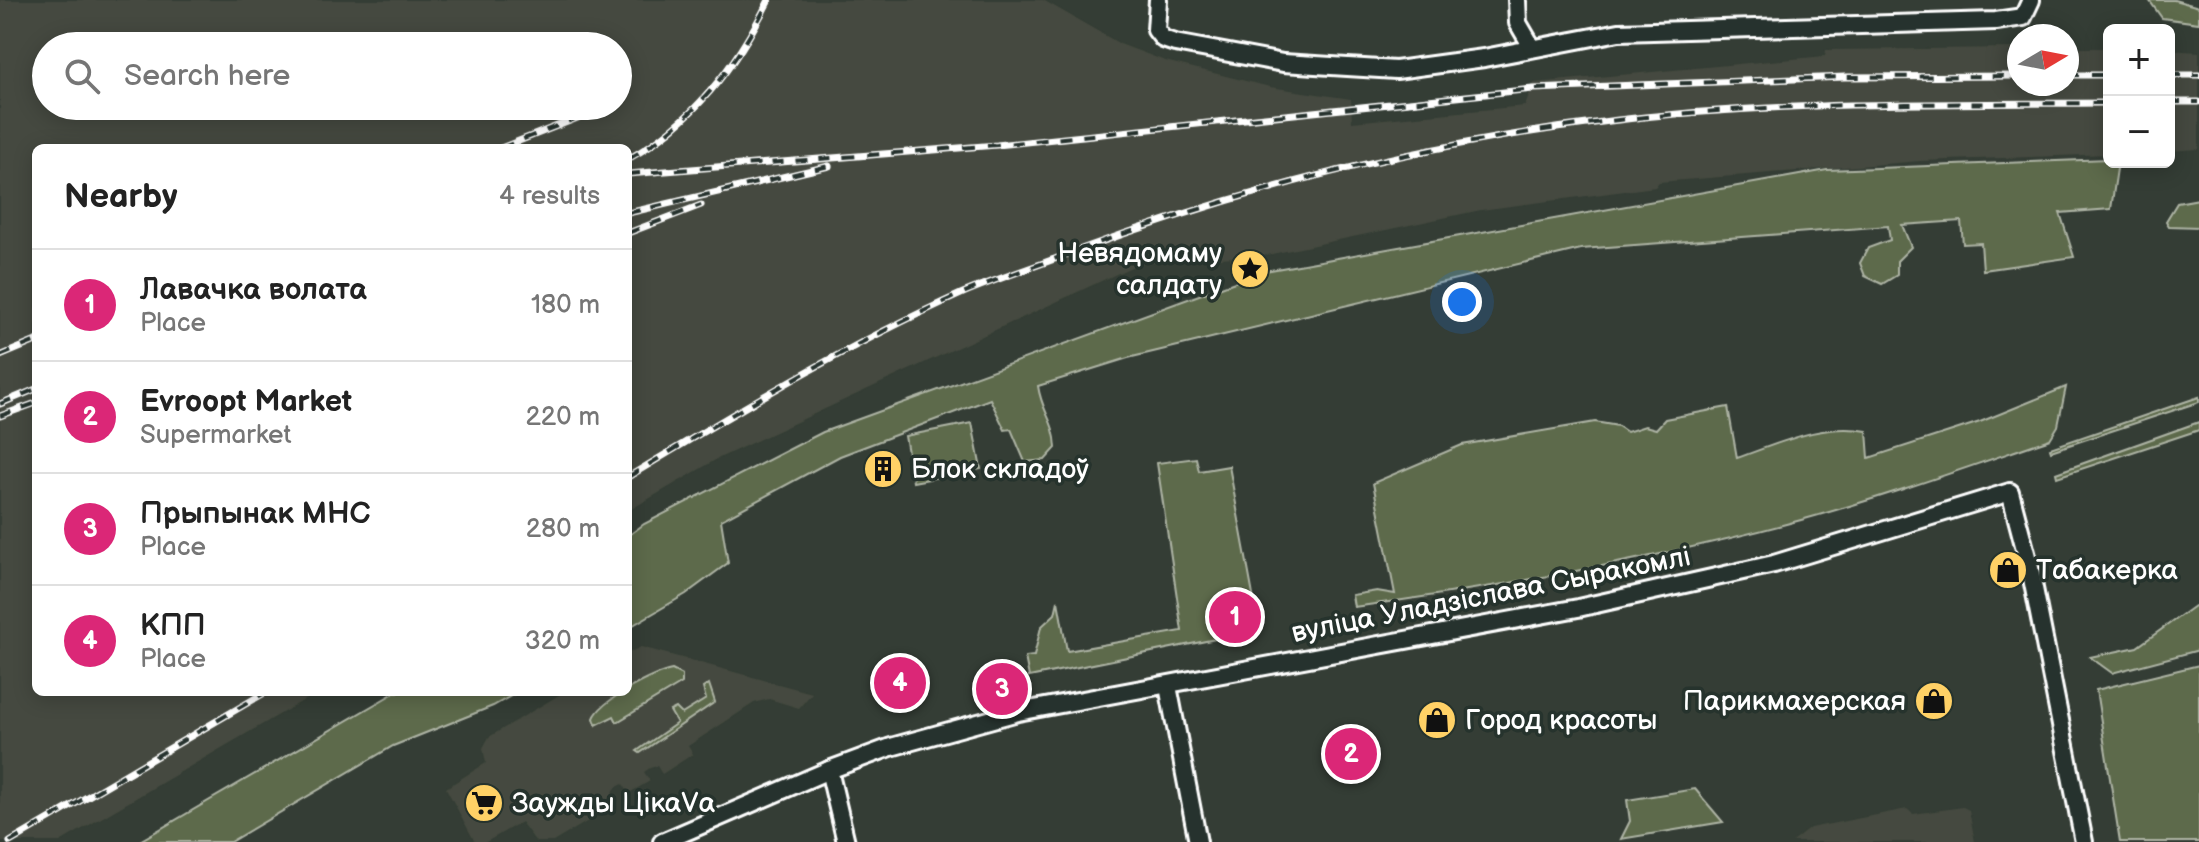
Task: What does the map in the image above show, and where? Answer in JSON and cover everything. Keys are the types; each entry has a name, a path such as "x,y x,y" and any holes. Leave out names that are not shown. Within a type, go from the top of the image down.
{"street":[{"path":"1158,0 1156,30 1163,39 1175,43 1283,63 1396,70 1484,58 1619,32 1996,21 2023,17 2031,0"},
{"path":"1517,0 1518,23 1532,47"},
{"name":"вуліца Уладзіслава Сыракомлі","path":"662,842 829,770 891,747 1018,712 1578,608 1774,564 2010,492 2030,568 2084,842"},
{"path":"1168,686 1198,842"},
{"path":"829,770 846,842"}],"shaded area":[{"path":"0,0 1043,0 1120,44 1165,61 1270,87 1351,99 1352,122 1525,106 1534,83 1825,56 1826,50 2007,48 2007,96 2079,96 2079,48 2103,48 2103,154 1920,161 1659,182 1655,187 1481,210 1267,255 1140,263 717,459 632,509 632,144 32,144 32,696 311,696 60,842 0,842"},
{"path":"2175,50 2199,52 2199,149 2175,151"},
{"path":"641,647 812,693 799,708 769,699 754,703 688,746 693,754 662,774 657,766 650,768 644,772 650,781 629,793 623,784 617,787 612,792 618,803 553,842 536,842 521,822 486,842 475,842 446,788 486,763 483,748 489,737 557,696 632,696 632,651"},
{"path":"1963,807 1969,810 1975,842 1792,842 1810,828 1907,809 1913,814"}],"green space":[{"path":"2149,0 2174,0 2199,7 2199,23 2162,18"},
{"path":"2103,159 2103,168 2117,168 2111,209 2060,213 2074,257 1983,270 1981,243 1963,244 1961,221 1902,225 1911,247 1897,261 1897,275 1882,284 1865,276 1860,263 1868,248 1890,240 1888,226 1581,249 1128,358 1038,386 1056,448 1045,460 1025,462 1011,429 1005,430 990,399 840,456 721,520 728,563 686,594 632,626 632,533 644,524 823,432 1265,271 1827,170"},
{"path":"2199,199 2199,227 2169,226 2166,221 2177,203"},
{"path":"2066,387 2058,426 2050,439 1864,502 1635,560 1354,607 1352,595 1377,591 1395,594 1373,483 1462,445 1595,422 1618,426 1627,432 1645,426 1656,429 1665,419 1728,407 1737,458 1800,436 1850,429 1867,431 1869,458 1980,422"},
{"path":"2199,397 2199,402 2051,451 2050,448"},
{"path":"2199,422 2199,430 2057,477 2056,473"},
{"path":"972,423 981,469 913,482 905,436"},
{"path":"1196,458 1199,471 1229,466 1257,617 1249,618 1240,634 1029,677 1025,657 1034,656 1041,627 1055,614 1058,601 1067,651 1182,631 1157,463"},
{"path":"2194,606 2199,607 2199,650 2112,673 2090,657 2137,647"},
{"path":"2199,665 2199,842 2120,842 2096,690"},
{"path":"672,670 682,675 682,683 617,722 614,716 596,725 594,718 606,703 617,696 632,696 632,687"},
{"path":"709,684 715,702 640,753 637,751 677,723 670,711 676,708 682,714 706,699 703,688"},
{"path":"389,696 511,696 393,746 230,842 138,842"},
{"path":"1695,789 1723,822 1621,839 1630,821 1627,800"}],"railway":[{"path":"632,157 673,128 710,91 742,48 769,0"},
{"path":"2079,75 2103,75"},
{"path":"2175,75 2199,75"},
{"path":"632,174 997,145 1533,89 1845,77 2007,76"},
{"path":"2175,102 2199,102"},
{"path":"632,475 751,403 963,293 1138,229 1338,171 1405,155 1541,130 1672,115 1859,105 2103,103"},
{"path":"511,144 572,120"},
{"path":"632,212 829,166"},
{"path":"632,231 701,205"},
{"path":"0,356 32,343"},
{"path":"0,404 32,391"},
{"path":"0,416 32,404"},
{"path":"10,842 259,696"}],"place":[{"name":"Невядомаму салдату","path":"1250,269"},
{"name":"Блок складоў","path":"883,469"},
{"name":"Табакерка","path":"2008,570"},
{"name":"Лавачка волата","path":"1235,617"},
{"name":"КПП","path":"900,683"},
{"name":"Прыпынак МНС","path":"1002,689"},
{"name":"Парикмахерская","path":"1934,701"},
{"name":"Город красоты","path":"1437,720"},
{"name":"Evroopt Market","path":"1351,754"},
{"name":"Заужды ЦікаVа","path":"484,803"}]}
